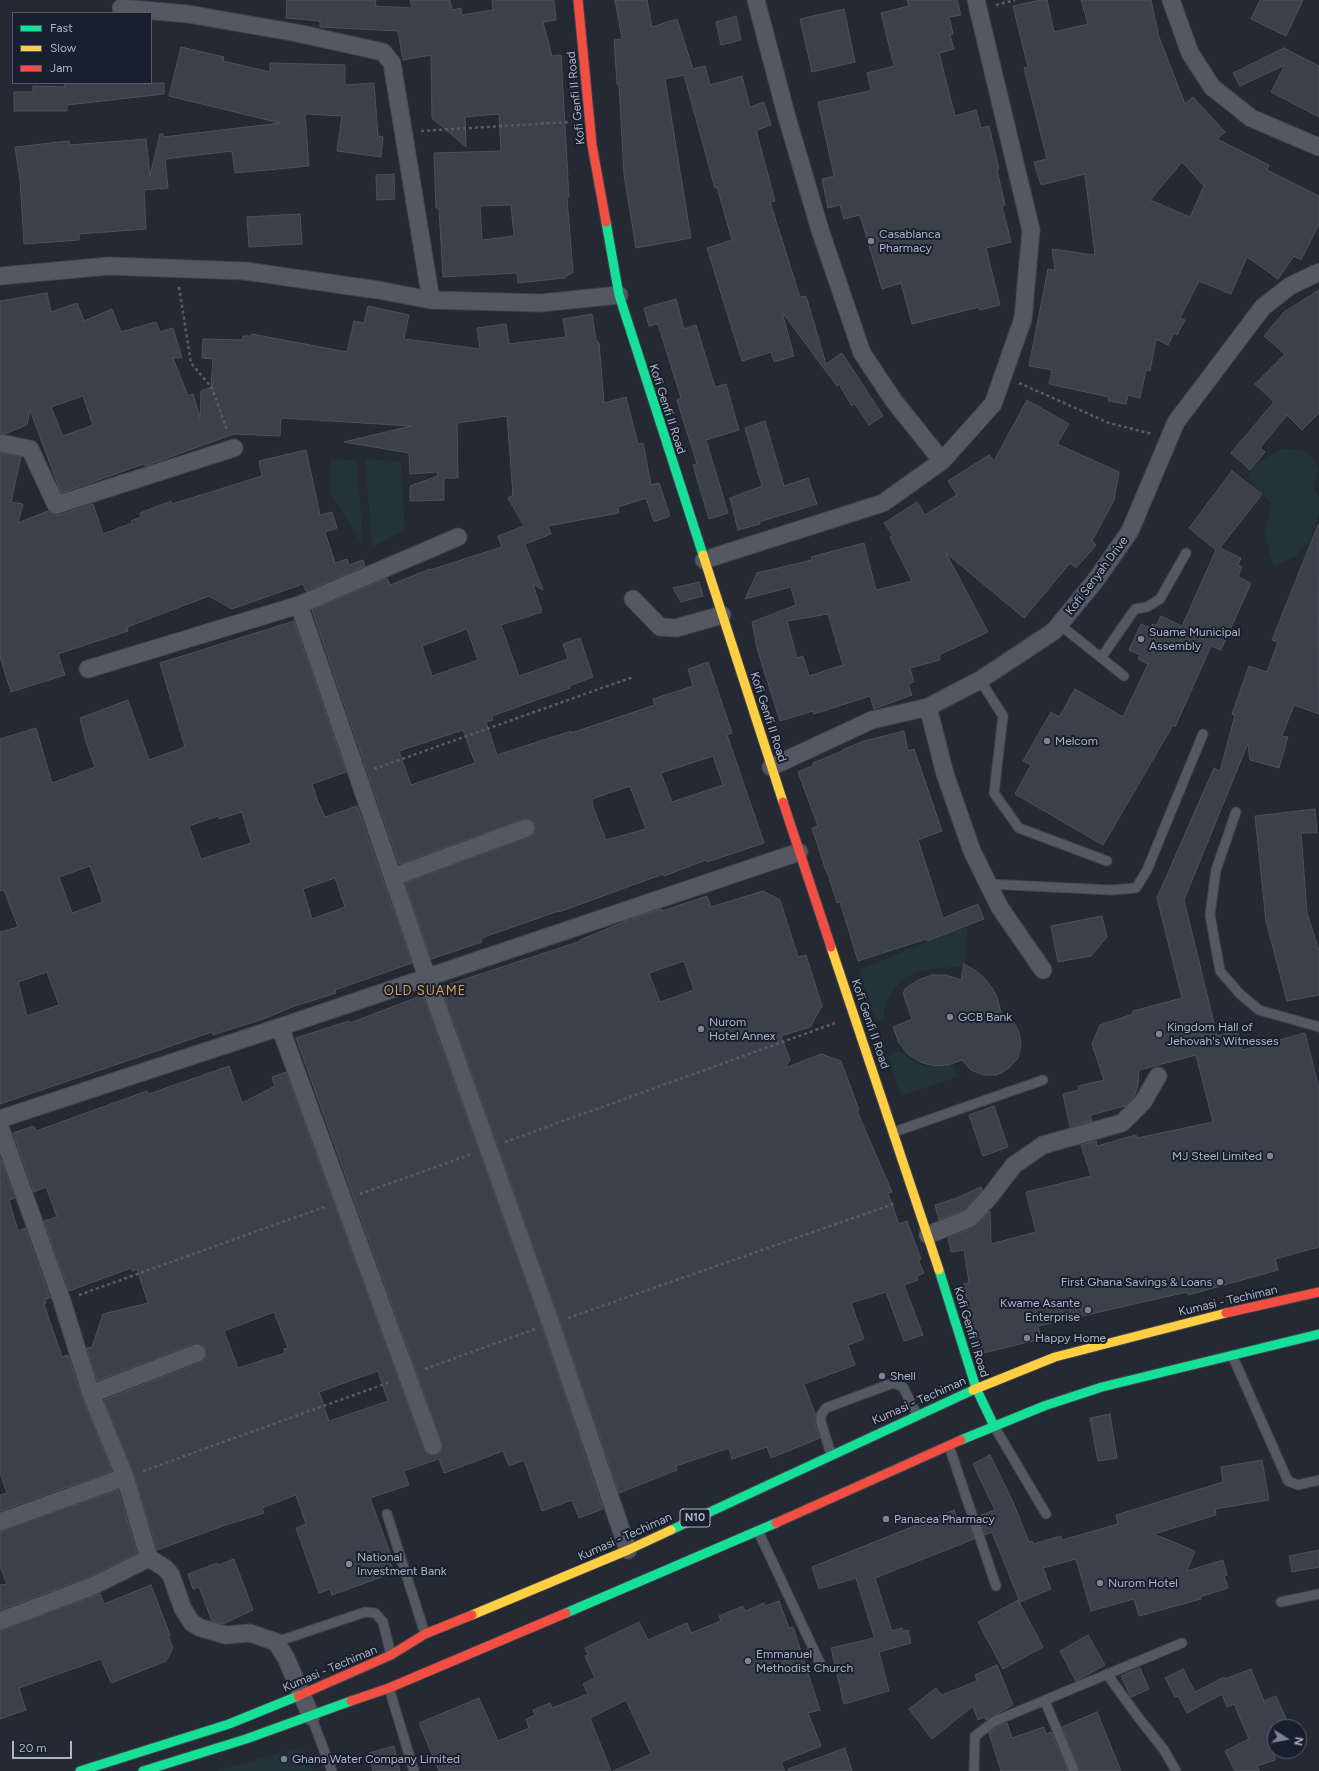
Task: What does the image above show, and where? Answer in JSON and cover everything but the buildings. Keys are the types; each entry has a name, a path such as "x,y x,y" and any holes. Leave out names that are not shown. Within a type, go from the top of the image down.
{"main road":[{"name":"Kofi Genfi II Road","path":"578,0 592,145 619,295 799,852 928,1235 976,1388 994,1426"},
{"name":"Kumasi - Techiman","path":"80,1771 229,1724 301,1695 391,1655 425,1634 628,1550 831,1454 976,1388 1055,1357 1204,1318 1319,1292"},
{"path":"143,1771 246,1739 389,1688 758,1532 994,1426 1044,1406 1102,1387 1319,1334"}],"street":[{"path":"756,0 786,114 820,230 862,353 894,401 942,461"},
{"path":"704,560 883,502 942,461 993,404 1023,319 1031,230 976,0"},
{"path":"1171,0 1190,53 1212,87 1251,118 1319,147"},
{"path":"120,8 188,14 297,33 383,52 392,63 432,300"},
{"path":"0,276 108,266 176,268 245,271 378,290 432,300 491,303 541,303 619,295"},
{"name":"Kofi Senyah Drive","path":"772,767 872,720 928,707 980,680 1054,632 1095,581 1130,531 1176,422 1263,307 1290,286 1319,272"},
{"path":"0,443 30,449 56,505 234,448"},
{"path":"88,669 299,605 458,537"},
{"path":"633,599 660,627 676,628 722,615"},
{"path":"299,605 427,977 551,1324 628,1550"},
{"path":"928,707 945,774 972,851 1000,908 1042,970"},
{"path":"393,877 526,828"},
{"path":"0,1119 280,1027 799,852"},
{"path":"280,1027 433,1446"},
{"path":"928,1235 970,1218 1014,1166 1043,1145 1122,1123 1143,1102 1158,1076"},
{"path":"0,1127 62,1300 92,1394 125,1477 150,1558 165,1568 171,1575 183,1609 192,1622 201,1628 226,1635 250,1633 276,1642 286,1658 311,1716"},
{"path":"92,1394 197,1353"},
{"path":"0,1522 125,1477"},
{"path":"0,1622 93,1586 150,1558"}],"lane":[{"path":"1101,658 1135,608 1148,607 1160,598 1186,553"},
{"path":"1060,625 1124,676"},
{"path":"980,680 1003,716 994,793 1019,828 1107,861"},
{"path":"988,884 1111,890 1136,888 1147,870 1202,734"},
{"path":"1236,812 1216,870 1210,916 1220,971 1240,994 1259,1010 1319,1027"},
{"path":"894,1132 1043,1080"},
{"path":"1232,1355 1288,1481 1298,1485 1319,1480"},
{"path":"831,1454 821,1422 821,1415 826,1408 894,1383 903,1387 917,1415"},
{"path":"994,1426 1046,1514"},
{"path":"949,1446 996,1586"},
{"path":"387,1514 425,1634"},
{"path":"758,1532 821,1665"},
{"path":"1281,1602 1319,1594"},
{"path":"276,1642 365,1612 375,1614 383,1622 391,1655"},
{"path":"974,1771 975,1736 995,1721 1182,1642"},
{"path":"1107,1674 1164,1750 1176,1771"},
{"path":"389,1688 414,1771"},
{"path":"1045,1701 1074,1771"},
{"path":"311,1716 332,1771"}],"path":[{"path":"403,132 590,121"},
{"path":"176,268 191,363 212,388 234,448"},
{"path":"1003,376 1109,423 1168,438"},
{"path":"358,775 633,677"},
{"path":"62,1300 854,1016"},
{"path":"125,1477 551,1324 915,1197"}],"shaded area":[{"path":"1281,449 1306,450 1319,469 1313,487 1319,498 1319,514 1309,541 1296,556 1274,567 1264,531 1272,505 1248,478 1250,468"},
{"path":"331,459 357,460 363,545 330,493"},
{"path":"365,459 401,461 405,530 372,547"},
{"path":"968,926 964,967 933,968 905,978 895,987 888,998 884,1010 884,1022 876,1020 858,970"},
{"path":"898,1051 921,1065 943,1067 954,1064 958,1077 901,1096 888,1057 893,1052"},
{"name":"Ghana Water Company Limited","path":"303,1747 313,1771 215,1771"}],"traffic: fast":[{"path":"606,222 619,295 703,555"},
{"path":"939,1270 976,1388 994,1426"},
{"path":"961,1440 1044,1406 1102,1387 1319,1334"},
{"path":"671,1530 973,1390"},
{"path":"566,1613 776,1523"},
{"path":"80,1771 229,1724 298,1696"},
{"path":"143,1771 246,1739 351,1701"}],"traffic: slow":[{"path":"703,555 783,802"},
{"path":"831,947 939,1270"},
{"path":"973,1390 1055,1357 1226,1313"},
{"path":"472,1615 628,1550 671,1530"}],"traffic: jam":[{"path":"578,0 592,145 606,222"},
{"path":"783,802 831,947"},
{"path":"1226,1313 1319,1292"},
{"path":"776,1523 961,1440"},
{"path":"351,1701 389,1688 566,1613"},
{"path":"298,1696 391,1655 425,1634 472,1615"}],"place":[{"name":"Casablanca Pharmacy","path":"871,241"},
{"name":"Suame Municipal Assembly","path":"1141,639"},
{"name":"Melcom","path":"1047,741"},
{"name":"GCB Bank","path":"950,1017"},
{"name":"Nurom Hotel Annex","path":"701,1029"},
{"name":"Kingdom Hall of Jehovah's Witnesses","path":"1159,1034"},
{"name":"MJ Steel Limited","path":"1270,1156"},
{"name":"First Ghana Savings & Loans","path":"1220,1282"},
{"name":"Kwame Asante Enterprise","path":"1088,1310"},
{"name":"Happy Home","path":"1027,1338"},
{"name":"Shell","path":"882,1376"},
{"name":"Panacea Pharmacy","path":"886,1519"},
{"name":"National Investment Bank","path":"349,1564"},
{"name":"Nurom Hotel","path":"1100,1583"},
{"name":"Emmanuel Methodist Church","path":"748,1661"},
{"name":"Ghana Water Company Limited","path":"284,1759"}],"district":[{"name":"OLD SUAME","path":"425,991"}]}
